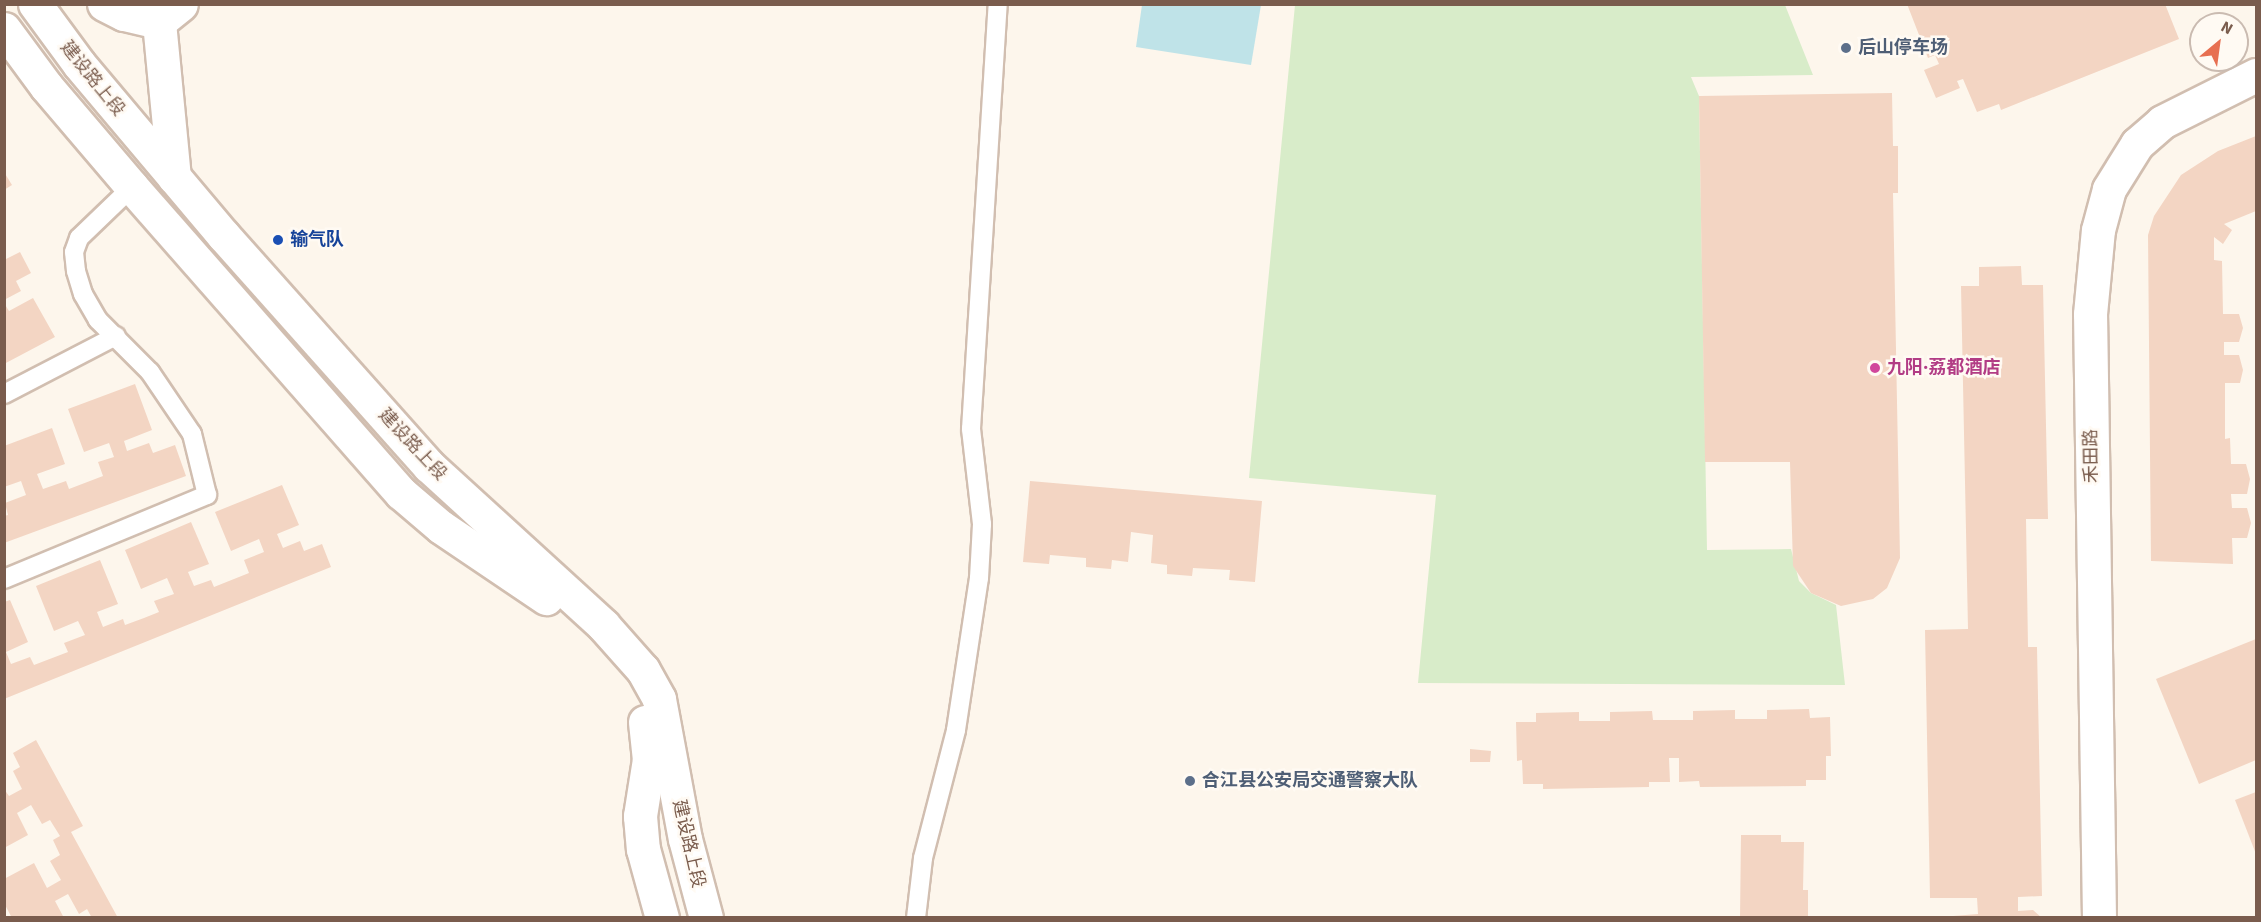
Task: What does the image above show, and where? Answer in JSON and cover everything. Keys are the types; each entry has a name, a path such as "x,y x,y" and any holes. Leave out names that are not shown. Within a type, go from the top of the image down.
{"main road":[{"name":"建设路上段","path":"35,4 78,64 174,177 429,466 603,625 643,670 659,699 685,839 706,918"},
{"path":"104,4 124,14 164,10 174,177"},
{"name":"建设路上段","path":"4,29 46,86 132,187 401,493 441,526 544,596 591,635 632,683 643,708 649,759 640,816 643,849 662,918"},
{"name":"禾田路","path":"2099,918 2090,314 2098,230 2109,189 2137,144 2162,122 2256,75"}],"lane":[{"path":"916,918 923,858 956,730 979,578 982,524 971,429 998,4"},
{"path":"4,579 207,495 192,434 150,372 98,320 83,294 74,252 86,228 132,187"},
{"path":"4,394 116,336"}],"green space":[{"path":"1295,5 1785,5 1813,75 1691,77 1699,96 1707,550 1791,549 1799,581 1811,593 1836,605 1845,685 1418,683 1436,495 1249,478"}],"water":[{"path":"1142,5 1261,5 1251,65 1136,47"}],"building":[{"path":"1907,4 2165,4 2179,39 2001,110 1999,104 1977,112 1963,79 1957,81 1960,88 1936,98 1924,70 1939,64 1935,55 1928,58"},
{"path":"1892,93 1893,146 1898,146 1898,193 1893,193 1900,558 1887,588 1873,599 1841,606 1811,593 1793,566 1790,462 1705,462 1699,96"},
{"path":"2256,136 2256,211 2224,224 2232,230 2223,244 2214,237 2214,260 2222,261 2223,314 2239,314 2243,328 2239,342 2224,342 2224,355 2239,355 2243,370 2240,383 2225,383 2225,439 2230,438 2231,464 2246,464 2250,479 2247,494 2231,494 2232,508 2247,508 2251,523 2247,538 2232,538 2233,564 2151,561 2148,235 2154,216 2181,175 2218,151"},
{"path":"4,172 12,185 4,190"},
{"path":"20,252 31,273 16,281 21,291 4,300 4,260"},
{"path":"2021,266 2022,285 2043,285 2048,519 2026,519 2028,647 2037,647 2042,896 2018,897 2018,911 2033,910 2042,918 1928,918 1978,914 1977,898 1930,898 1925,630 1968,629 1961,286 1979,286 1979,267"},
{"path":"33,298 55,337 4,364 4,303 9,311"},
{"path":"135,384 152,430 124,441 127,451 149,443 153,453 175,445 186,476 4,543 4,516 8,515 5,503 26,495 21,481 4,487 4,446 52,428 65,464 37,474 43,489 66,481 69,489 103,476 98,462 114,457 109,443 84,452 68,409"},
{"path":"1030,481 1262,501 1255,582 1229,580 1230,570 1193,568 1192,576 1167,574 1167,565 1151,563 1153,535 1131,532 1128,562 1112,560 1111,569 1086,567 1086,558 1050,555 1049,564 1023,562"},
{"path":"282,485 299,525 277,534 283,548 300,541 304,551 322,544 331,567 4,699 4,602 10,600 28,642 6,652 11,664 30,657 34,665 68,652 64,643 85,635 78,621 54,631 36,586 100,560 118,604 97,612 103,627 123,619 125,625 159,612 154,601 174,594 167,578 141,589 125,550 191,522 209,564 188,572 194,586 211,580 214,587 249,573 244,560 264,552 259,539 231,551 215,512"},
{"path":"2256,639 2256,760 2199,784 2156,679"},
{"path":"1809,709 1810,718 1830,717 1831,756 1826,756 1826,780 1806,780 1806,786 1700,787 1699,781 1679,782 1679,758 1669,758 1670,782 1649,782 1649,787 1543,789 1543,784 1523,784 1522,760 1517,761 1516,722 1536,722 1536,713 1579,712 1579,721 1610,721 1610,712 1652,711 1653,720 1693,720 1693,711 1735,710 1735,719 1767,719 1767,710"},
{"path":"36,740 83,826 71,832 118,918 92,918 87,909 79,914 68,894 55,901 64,918 12,918 4,903 4,879 34,863 47,888 61,880 50,861 60,855 53,840 60,836 50,820 42,824 31,805 17,813 28,835 4,848 4,789 9,796 22,789 13,771 20,767 13,753"},
{"path":"1470,749 1491,751 1490,762 1470,762"},
{"path":"2256,792 2256,854 2235,800"},
{"path":"1741,835 1781,835 1781,842 1804,842 1803,890 1808,890 1808,918 1740,918"}],"place":[{"name":"后山停车场","path":"1846,48"},
{"name":"输气队","path":"278,240"},
{"name":"九阳·荔都酒店","path":"1875,368"},
{"name":"合江县公安局交通警察大队","path":"1190,781"}]}
